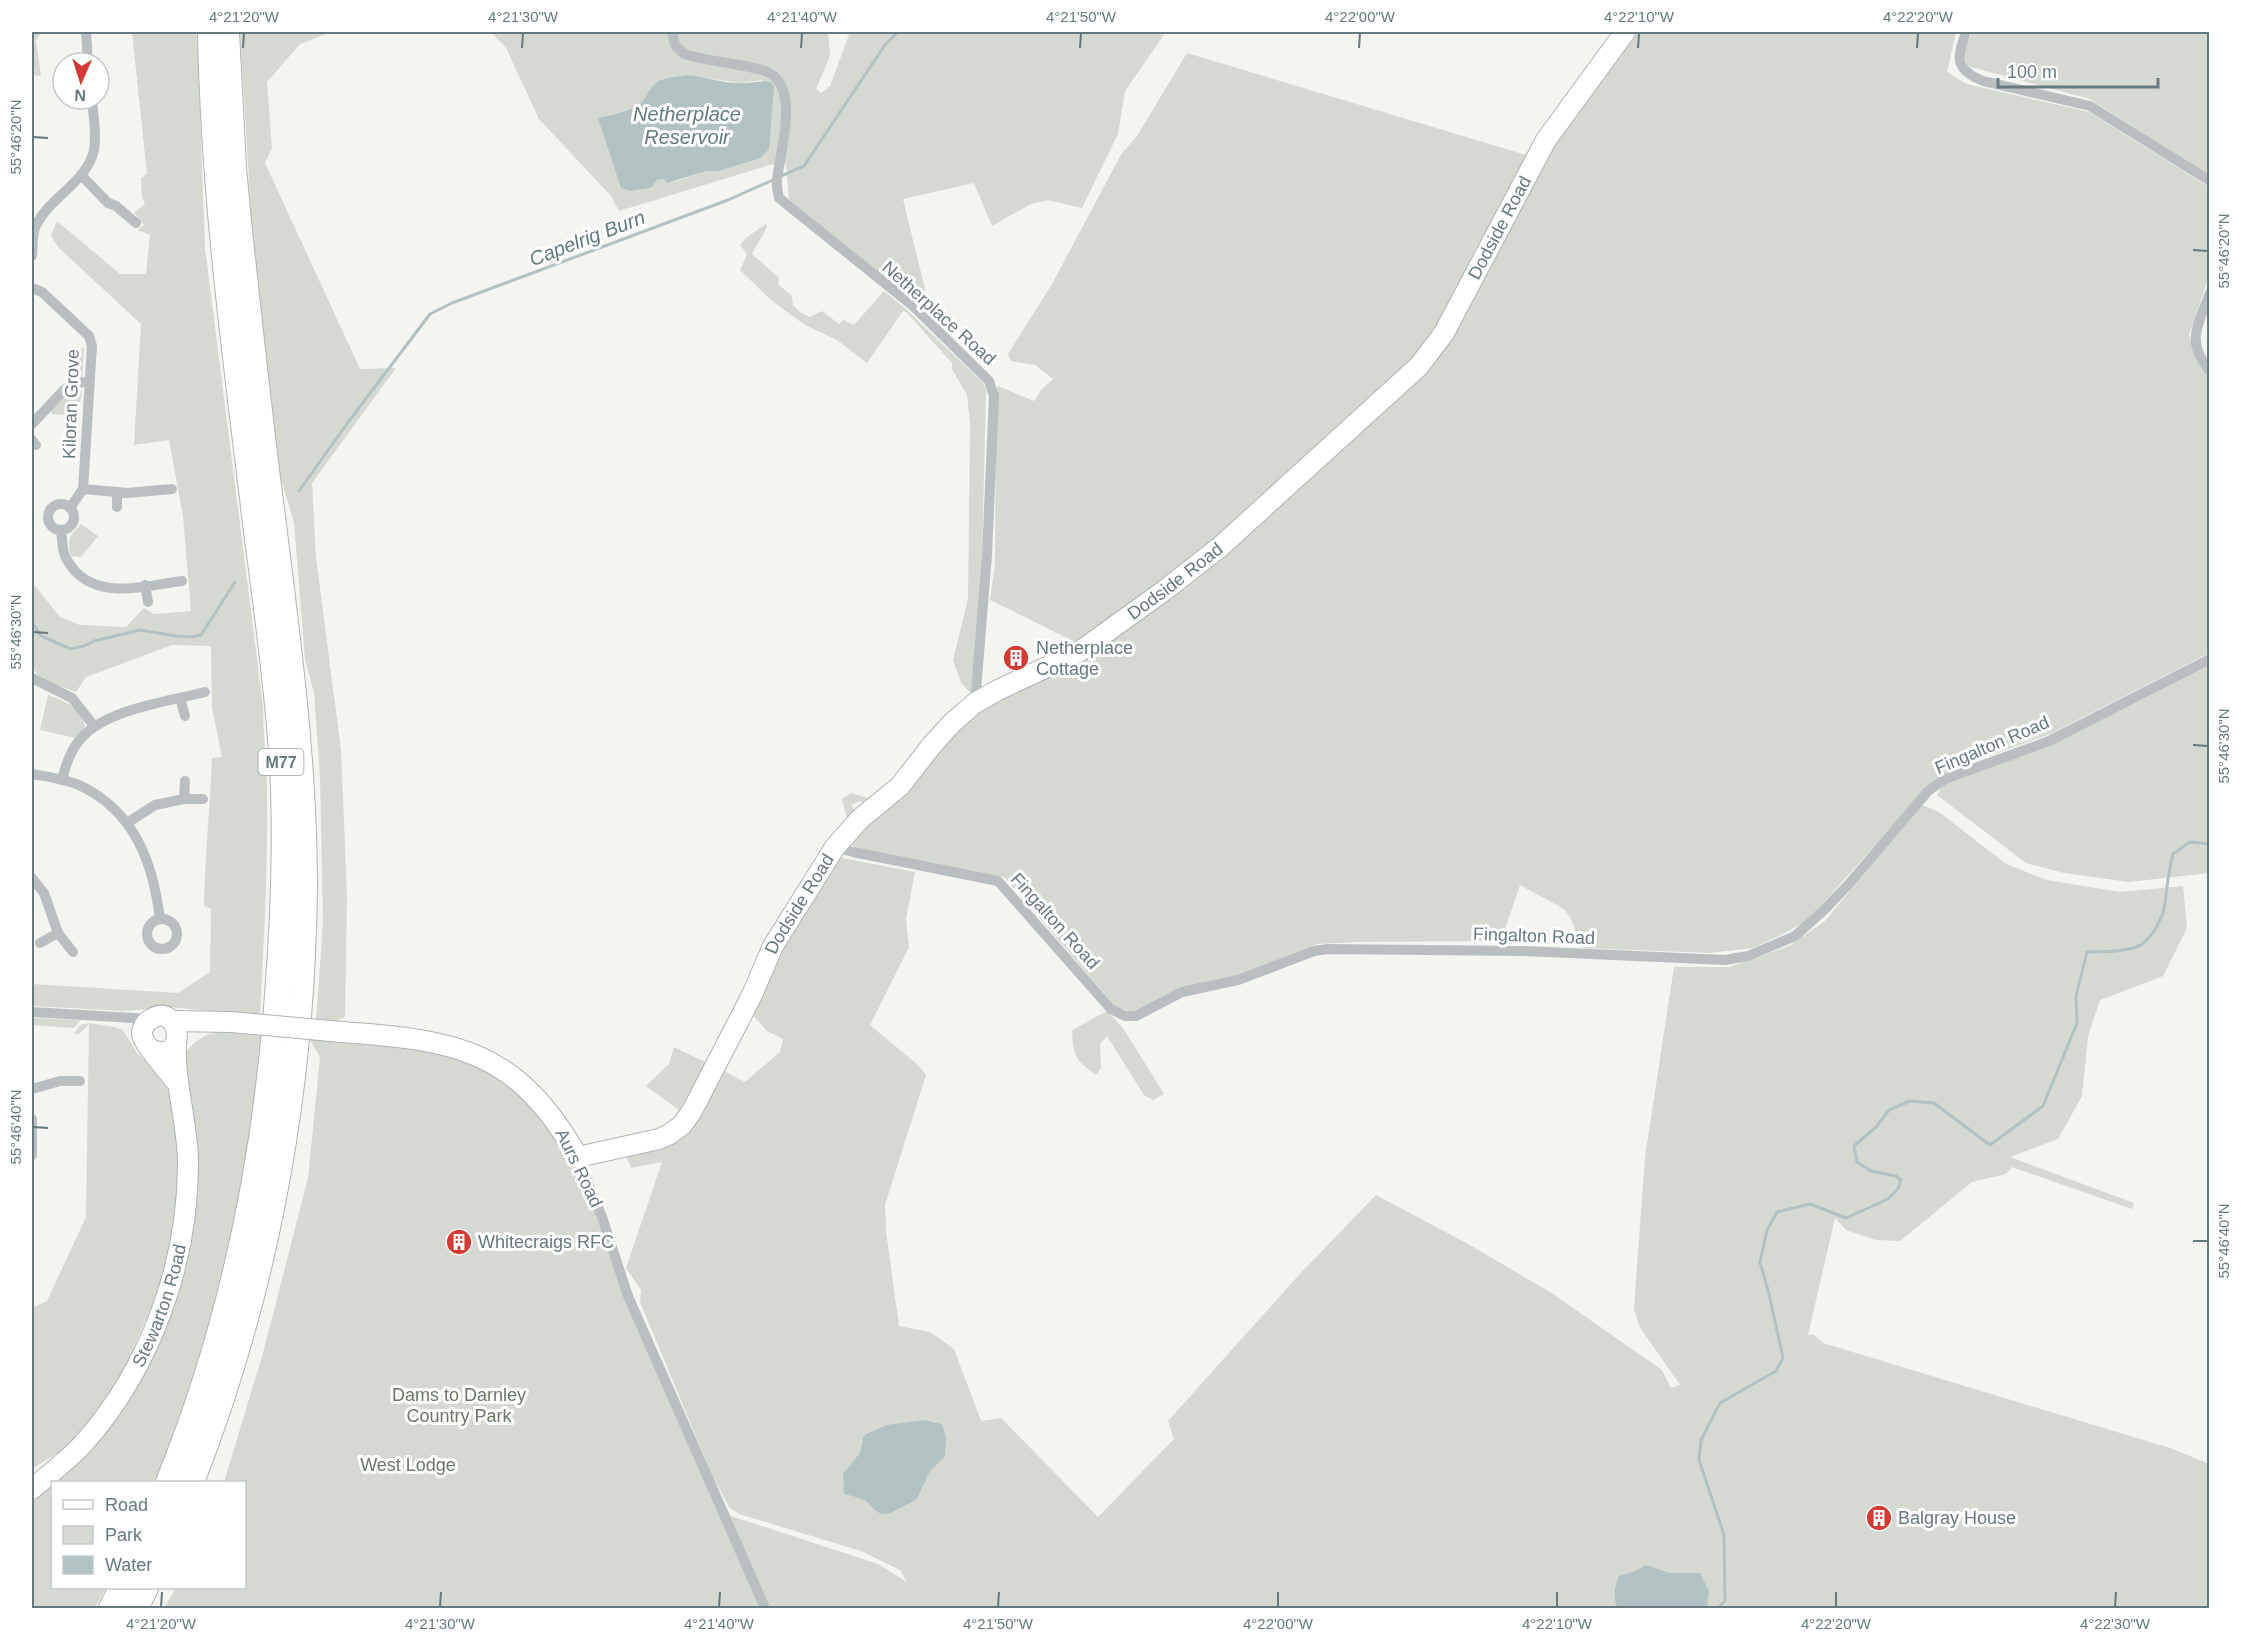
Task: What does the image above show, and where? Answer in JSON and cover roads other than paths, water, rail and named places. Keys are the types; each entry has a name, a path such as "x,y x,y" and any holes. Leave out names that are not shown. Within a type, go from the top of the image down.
{"highway":[{"name":"M77","path":"168,1481 209,1367 233,1280 251,1199 273,1046 283,894 282,776 277,702 220,225 211,88 210,32"},
{"name":"M77","path":"192,1481 221,1404 243,1330 269,1226 296,1056 304,924 304,851 299,751 287,628 238,222 227,32"},
{"path":"111,1608 120,1589"},
{"path":"136,1608 145,1589"}],"main road":[{"name":"Dodside Road","path":"578,1157 659,1139 682,1125 692,1111 752,995 773,946 835,847 860,819 900,786 952,723 975,703 998,690 1078,652 1165,590 1220,547 1419,366 1444,333 1546,140 1625,32"},
{"path":"147,1045 162,1052 167,1051 175,1034 162,1016 150,1019 143,1028 147,1045 178,1084"},
{"name":"Aurs Road","path":"175,1034 208,1024 231,1022 416,1038 450,1045 478,1056 517,1080 538,1099 561,1128 578,1157"},
{"name":"Stewarton Road","path":"32,1488 76,1451 108,1412 136,1366 163,1306 181,1240 187,1190 185,1130 178,1084 175,1034"}],"street":[{"path":"86,32 87,51"},
{"name":"Netherplace Road","path":"672,32 675,45 684,54 764,70 777,77 782,85 786,108 781,159 776,182 779,198 912,305 989,381 994,396 987,544 975,703"},
{"path":"1966,32 1959,61 1962,69 1969,75 1983,81 2090,106 2210,181"},
{"path":"32,256 35,228 55,201 81,175 94,152 93,111"},
{"path":"81,175 108,203 116,206 136,224"},
{"path":"126,215 135,206"},
{"name":"Kiloran Grove","path":"32,288 42,292 89,336 92,346 83,489"},
{"path":"2210,293 2195,334 2196,350 2210,371"},
{"path":"32,424 64,390 75,383 89,382"},
{"path":"70,508 83,489 117,492 172,489"},
{"path":"117,492 117,507"},
{"path":"58,505 70,508 74,516 72,524 61,530 50,524 49,512 58,505"},
{"path":"61,530 64,554 69,564 83,579 96,586 110,590 182,581"},
{"path":"145,585 148,602"},
{"name":"Fingalton Road","path":"835,847 998,881 1111,1009 1125,1016 1136,1016 1182,992 1238,980 1314,951 1327,949 1522,951 1725,960 1748,956 1795,936 1849,884 1928,792 1945,779 2049,741 2210,659"},
{"path":"32,678 72,699 94,726"},
{"path":"62,780 68,759 78,741 94,726 126,712 205,692"},
{"path":"180,699 185,716"},
{"path":"32,774 79,785 97,795 127,823 141,845 151,869 160,919"},
{"path":"184,781 184,799"},
{"path":"127,823 155,805 184,799 203,800"},
{"path":"32,878 44,893 58,933 73,952"},
{"path":"40,943 58,933"},
{"path":"32,1012 150,1019"},
{"path":"110,1016 128,1026 147,1045"},
{"path":"32,1089 60,1081 80,1081"},
{"path":"32,1119 32,1155"},
{"name":"Aurs Road","path":"578,1157 601,1214 628,1296 765,1608"}],"water":[{"name":"Netherplace Reservoir","path":"687,75 732,83 771,82 774,87 769,149 760,158 719,171 706,171 667,183 664,179 657,180 651,188 630,191 621,188 598,118 639,105 659,81"},
{"path":"925,1420 941,1424 944,1429 945,1456 930,1471 916,1500 883,1514 865,1500 844,1494 843,1474 860,1453 866,1434 887,1425"},
{"path":"1646,1565 1670,1573 1700,1573 1709,1591 1707,1607 1618,1608 1615,1592 1619,1576"}],"waterway":[{"name":"Capelrig Burn","path":"781,176 804,166 885,45 898,32"},
{"name":"Capelrig Burn","path":"299,491 430,314 452,303 728,200 775,179"},
{"name":"Capelrig Burn","path":"32,622 41,636 71,649 140,630 192,637 201,635 235,582"},
{"path":"1718,1608 1725,1601 1724,1535 1699,1460 1701,1440 1720,1403 1776,1371 1783,1358 1760,1262 1767,1230 1777,1212 1810,1204 1846,1218 1888,1199 1898,1189 1901,1180 1896,1176 1871,1171 1857,1162 1854,1146 1876,1127 1889,1110 1910,1101 1934,1103 1990,1145 2043,1106 2077,1023 2076,996 2087,952 2131,949 2146,941 2157,926 2164,909 2173,854 2190,842 2210,844"}],"place":[{"name":"Netherplace Cottage","path":"1016,658"},
{"name":"Whitecraigs RFC","path":"459,1242"},
{"name":"Balgray House","path":"1879,1518"}],"park label":[{"name":"Dams to Darnley Country Park","path":"459,1405"},
{"name":"West Lodge","path":"408,1465"}]}
